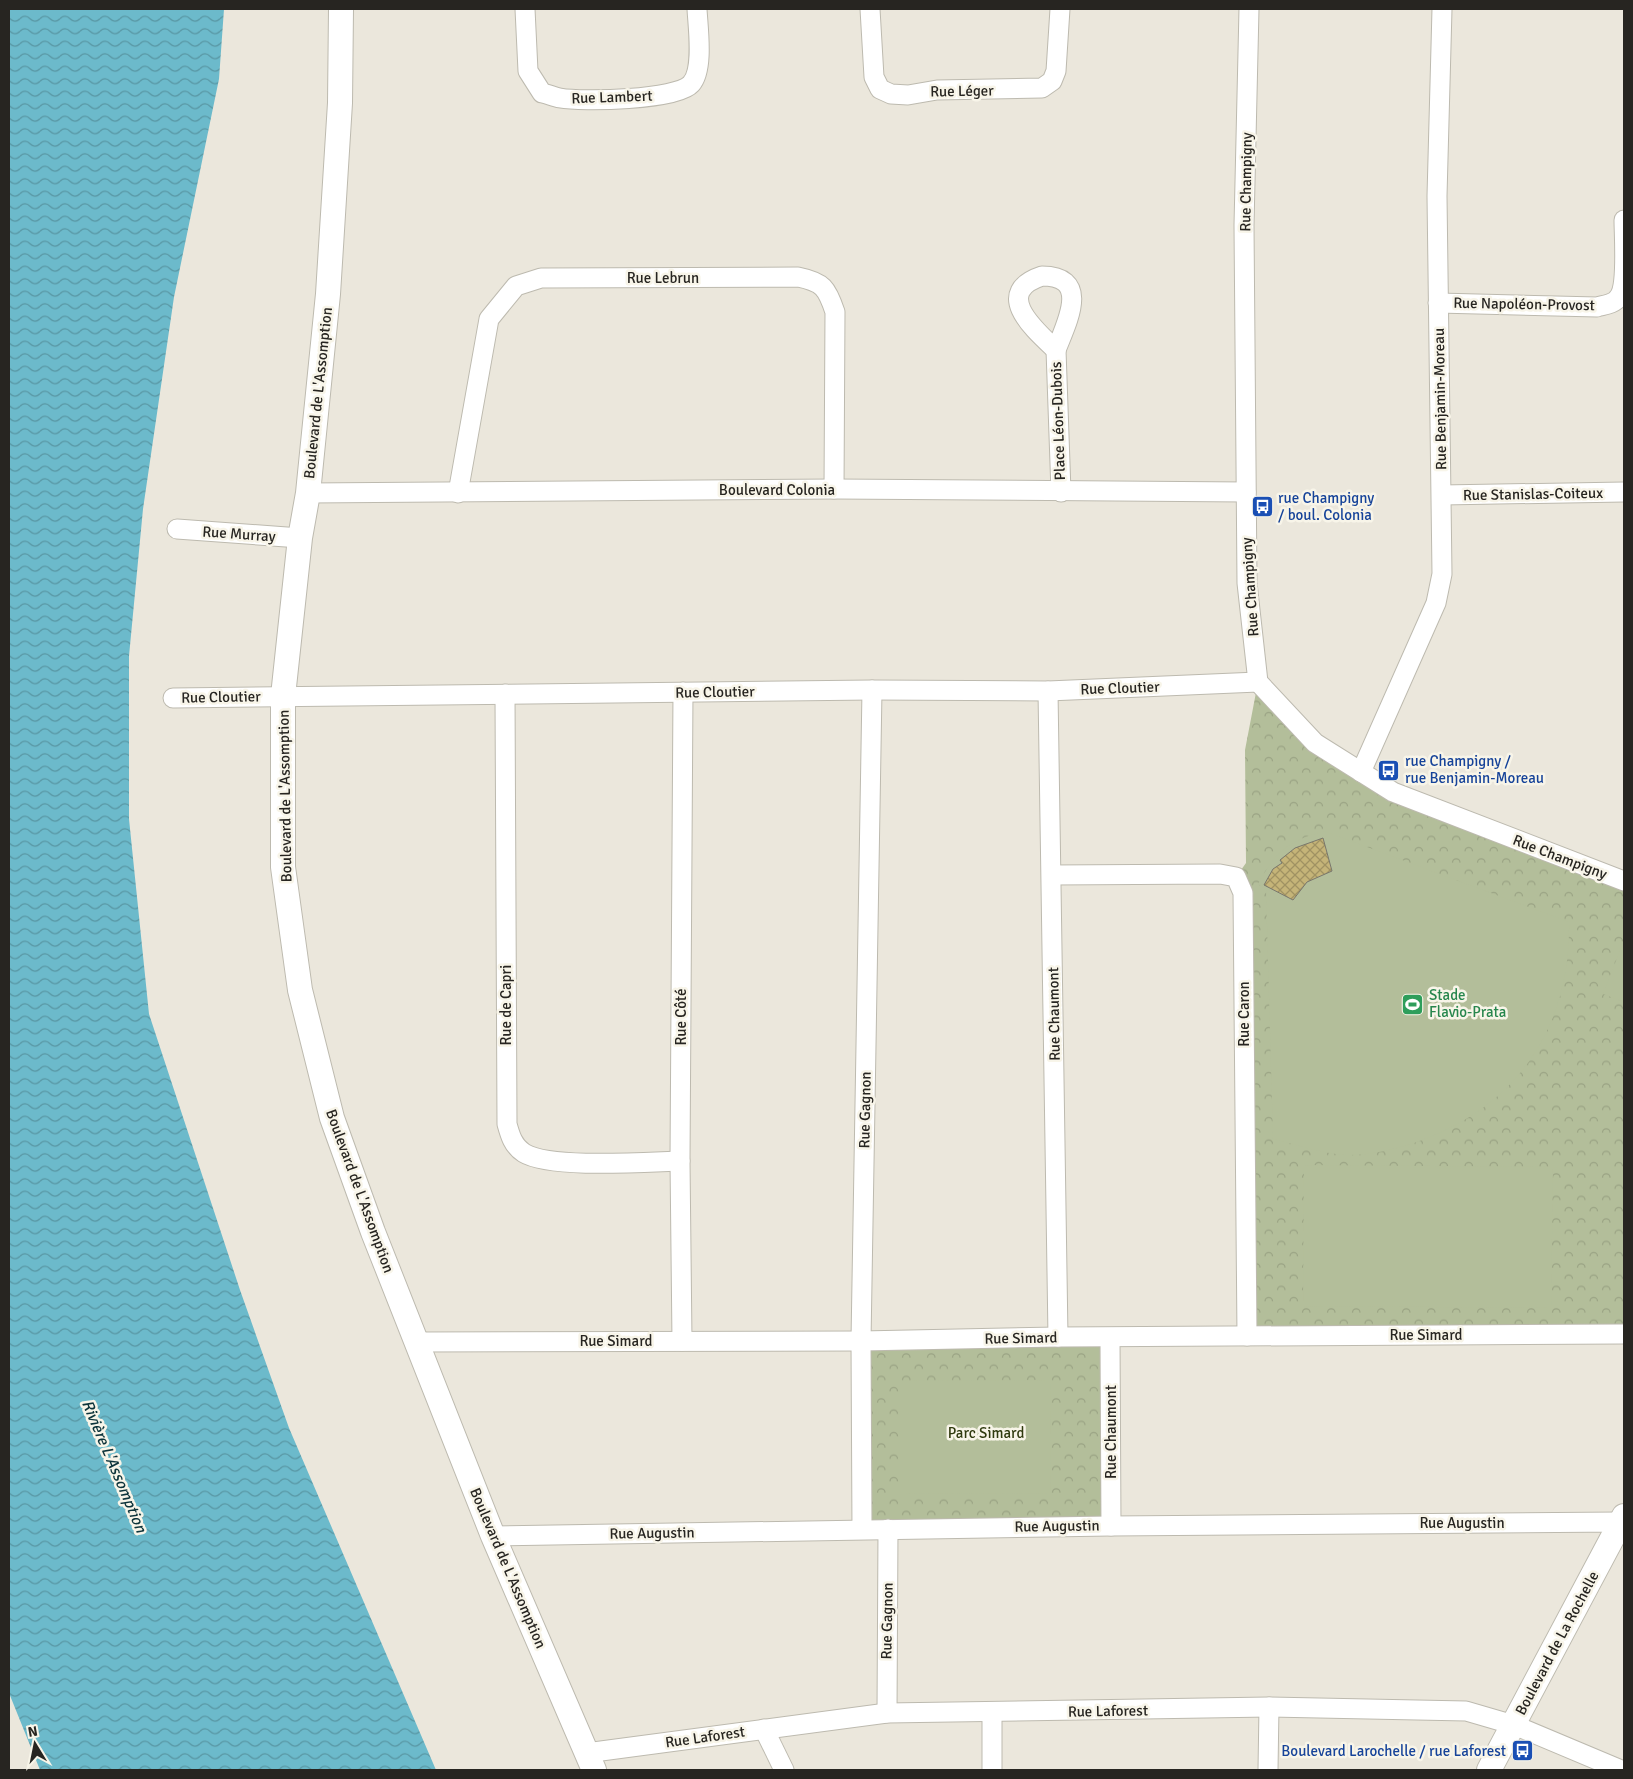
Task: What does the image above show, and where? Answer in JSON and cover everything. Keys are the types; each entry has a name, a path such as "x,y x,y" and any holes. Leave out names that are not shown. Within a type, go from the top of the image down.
{"street":[{"name":"Boulevard de L'Assomption","path":"342,9 340,103 328,294 308,493 300,538 283,696 283,867 300,990 332,1118 373,1232 493,1536 590,1762"},
{"name":"Rue Lambert","path":"525,9 528,71 542,93 561,98 646,98 683,90 692,83 699,67 697,9"},
{"name":"Rue Léger","path":"870,9 874,77 880,89 891,94 908,95 937,90 1042,88 1052,81 1056,71 1060,9"},
{"name":"Rue Champigny","path":"1249,9 1244,225 1247,583 1258,682 1316,743 1393,792 1624,881"},
{"name":"Rue Benjamin-Moreau","path":"1361,772 1436,603 1442,574 1437,196 1442,9"},
{"name":"Rue Napoléon-Provost","path":"1438,303 1597,307 1608,304 1618,298 1623,286 1624,220"},
{"name":"Rue Lebrun","path":"458,493 489,319 516,286 541,278 798,278 816,281 828,292 835,312 834,489"},
{"name":"Place Léon-Dubois","path":"1056,350 1061,492"},
{"name":"Boulevard Colonia","path":"308,493 834,489 1246,492"},
{"name":"Rue Stanislas-Coiteux","path":"1442,495 1624,492"},
{"name":"Rue Murray","path":"177,529 300,538"},
{"name":"Rue Cloutier","path":"173,698 872,690 1048,690 1258,682"},
{"name":"Rue Gagnon","path":"862,1529 861,1342 872,690"},
{"name":"Rue Chaumont","path":"1048,690 1058,1337"},
{"name":"Rue Côté","path":"682,1341 680,1161 683,692"},
{"name":"Rue de Capri","path":"505,694 507,1124 513,1142 523,1153 547,1162 680,1161"},
{"name":"Rue Caron","path":"1052,875 1220,874 1236,877 1240,885 1243,893 1246,1336"},
{"name":"Rue Simard","path":"418,1342 861,1342 1058,1337 1624,1334"},
{"name":"Rue Chaumont","path":"1110,1338 1111,1526"},
{"name":"Rue Augustin","path":"493,1536 862,1529 1623,1522"},
{"name":"Boulevard de La Rochelle","path":"1489,1770 1623,1522"},
{"name":"Rue Gagnon","path":"886,1713 888,1529"},
{"name":"Rue Laforest","path":"590,1762 764,1729 886,1713 992,1713 1269,1707 1466,1711 1514,1725 1621,1770"},
{"path":"1268,1770 1269,1707"},
{"path":"992,1713 992,1770"},
{"path":"764,1729 784,1770"}],"green space":[{"path":"1258,682 1361,772 1624,879 1624,1334 1247,1336 1236,877 1246,863 1245,750"},
{"name":"Stade Flavio-Prata","path":"1324,831 1569,922 1567,961 1560,997 1547,1030 1530,1060 1508,1086 1481,1109 1450,1128 1414,1143 1386,1151 1345,1155 1273,1139 1266,890 1258,884 1271,863 1284,849 1292,843"},
{"path":"1624,940 1624,1002 1603,994"},
{"path":"1304,1165 1553,1167 1551,1308 1303,1306"},
{"name":"Parc Simard","path":"1110,1338 1111,1526 862,1529 861,1341"},
{"path":"1050,1380 1051,1493 900,1494 900,1381"}],"water":[{"name":"Rivière L'Assomption","path":"9,9 224,9 219,79 174,297 143,509 129,656 129,819 149,1014 240,1290 289,1428 436,1770 40,1770 9,1693"}],"building":[{"path":"1323,838 1332,871 1307,882 1293,900 1264,885 1273,869 1282,863 1280,860 1295,848"}],"place":[{"name":"rue Champigny / boul. Colonia","path":"1262,507"},
{"name":"rue Champigny / rue Benjamin-Moreau","path":"1389,770"},
{"name":"Stade Flavio-Prata","path":"1413,1004"},
{"name":"Boulevard Larochelle / rue Laforest","path":"1522,1751"}]}
